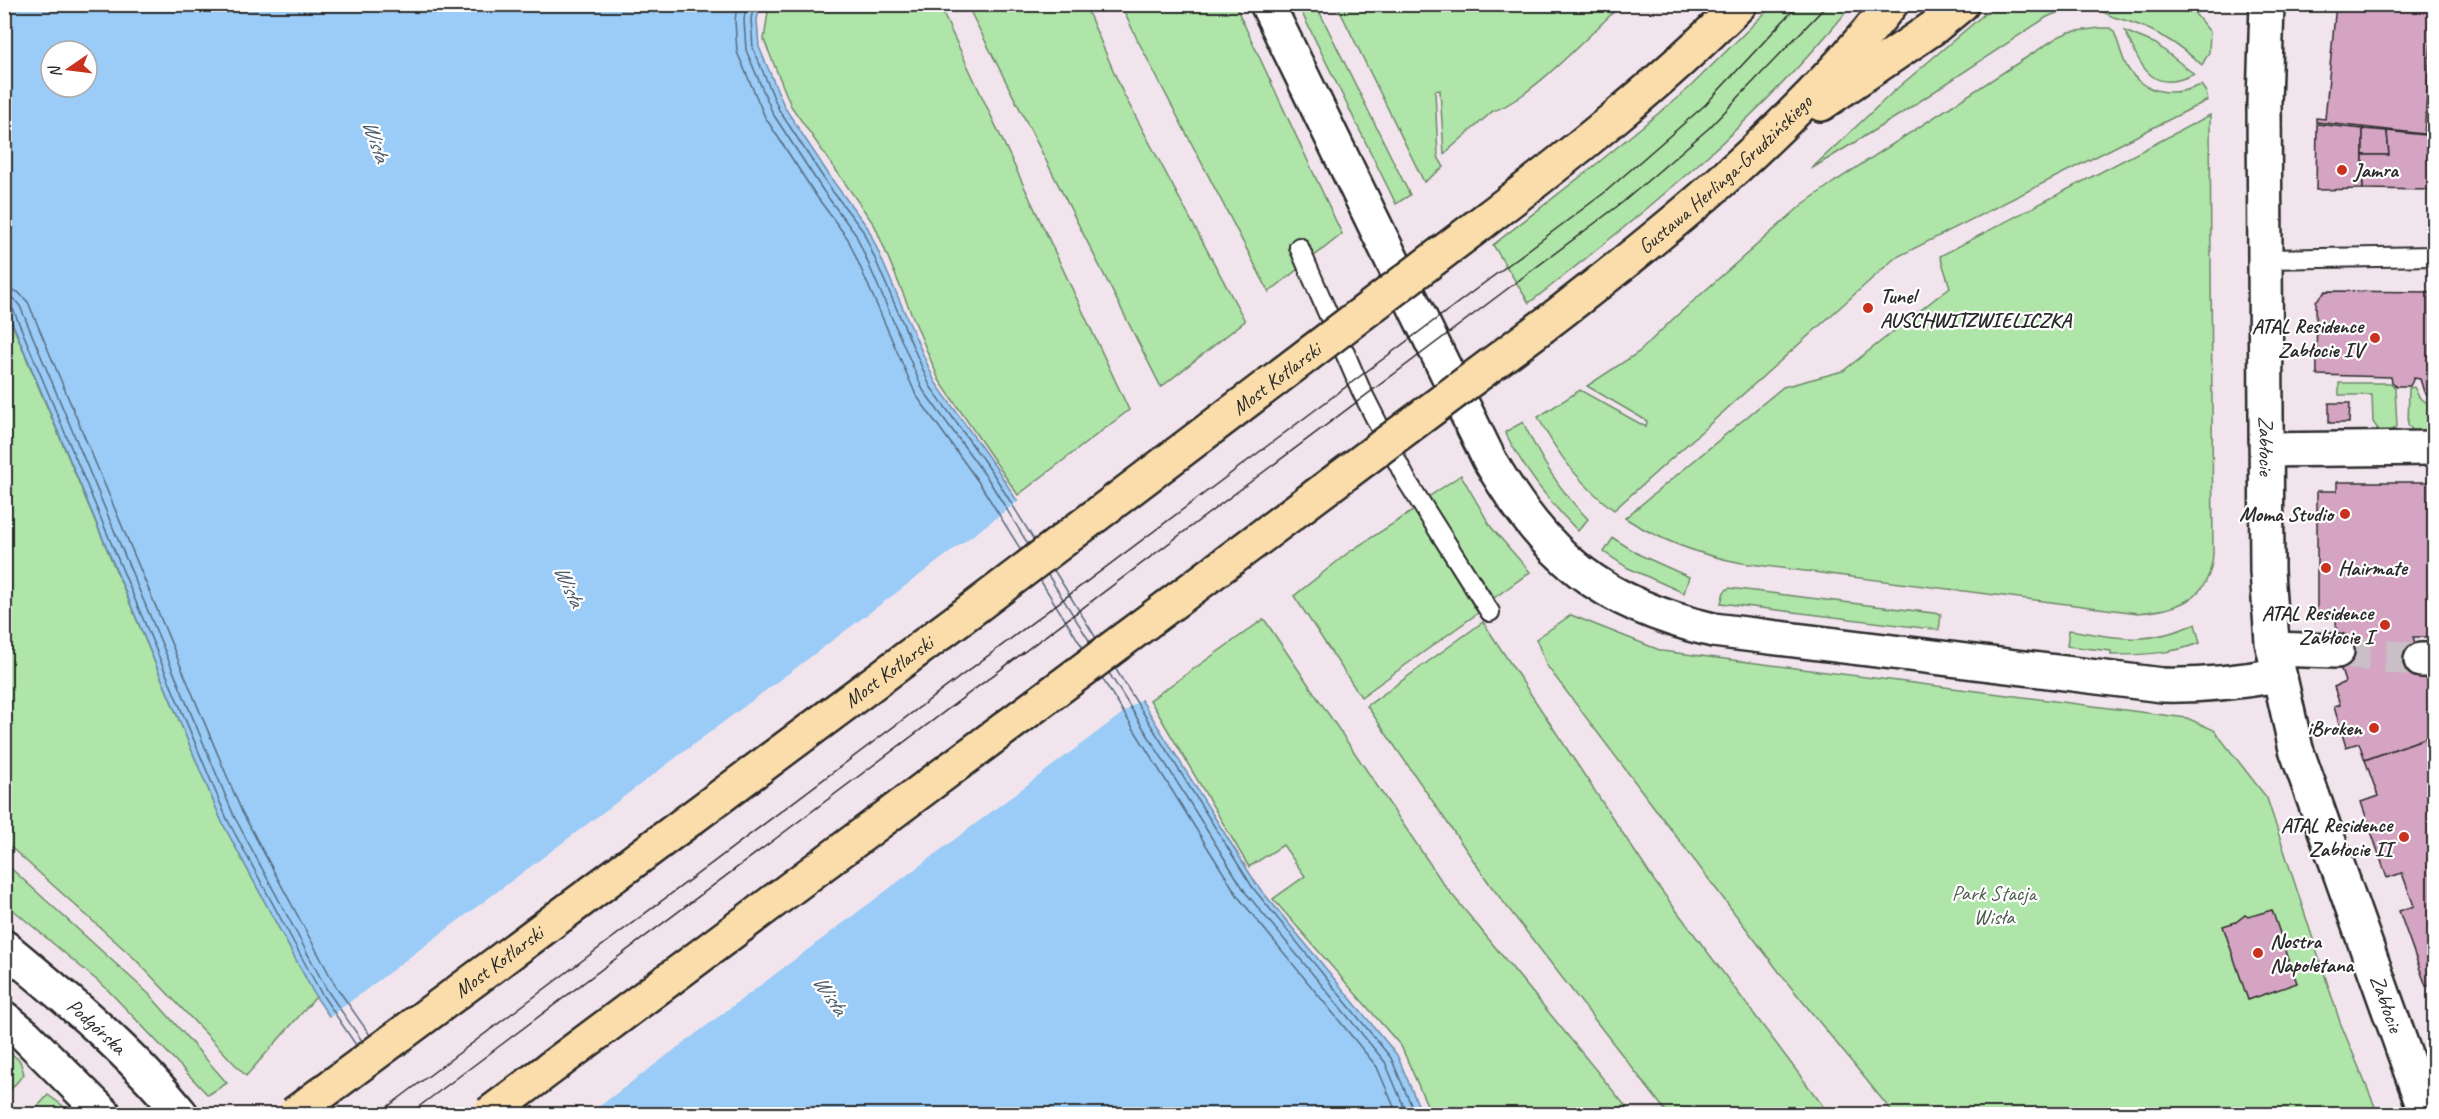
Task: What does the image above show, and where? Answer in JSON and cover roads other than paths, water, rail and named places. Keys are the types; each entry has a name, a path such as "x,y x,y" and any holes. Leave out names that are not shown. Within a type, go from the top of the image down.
{"main road":[{"name":"Most Kotlarski","path":"294,1114 974,608 1480,225 1628,109 1685,59 1740,4"},
{"name":"Gustawa Herlinga-Grudzińskiego","path":"489,1114 1634,257 1770,138 1856,48 1891,4"},
{"path":"1770,138 1933,28 1962,4"}],"street":[{"path":"1268,4 1489,459 1508,491 1539,533 1569,563 1596,584 1624,601 1659,616 1713,630 2162,685 2218,684 2276,662 2337,651"},
{"name":"Zabłocie","path":"2267,4 2264,103 2267,571 2276,662 2296,749 2426,1114"},
{"path":"2267,450 2434,448"},
{"name":"Podgórska","path":"4,947 89,1017 160,1089 181,1114"},
{"path":"4,1018 25,1035 104,1114"}],"lane":[{"path":"1299,247 1361,390 1407,481 1490,612"},
{"path":"2265,259 2434,256"}],"water":[{"name":"Wisła","path":"4,5 760,5 757,20 759,47 785,108 835,184 868,228 935,382 999,472 1257,885 1397,1055 1422,1114 396,1114 316,997 222,822 5,305"}],"tunnel":[{"path":"2337,651 2421,660"}],"tram line":[{"path":"378,1114 1604,193 1705,105 1799,4"},
{"path":"409,1114 1623,202 1709,128 1828,4"}],"place":[{"name":"Jamra","path":"2342,170"},
{"name":"Tunel AUSCHWITZWIELICZKA","path":"1868,308"},
{"name":"ATAL Residence Zabłocie IV","path":"2375,338"},
{"name":"Moma Studio","path":"2345,514"},
{"name":"Hairmate","path":"2326,568"},
{"name":"ATAL Residence Zabłocie I","path":"2385,625"},
{"name":"iBroken","path":"2374,728"},
{"name":"ATAL Residence Zabłocie II","path":"2404,837"},
{"name":"Nostra Napoletana","path":"2258,953"}],"park label":[{"name":"Park Stacja Wisła","path":"1994,905"}]}
